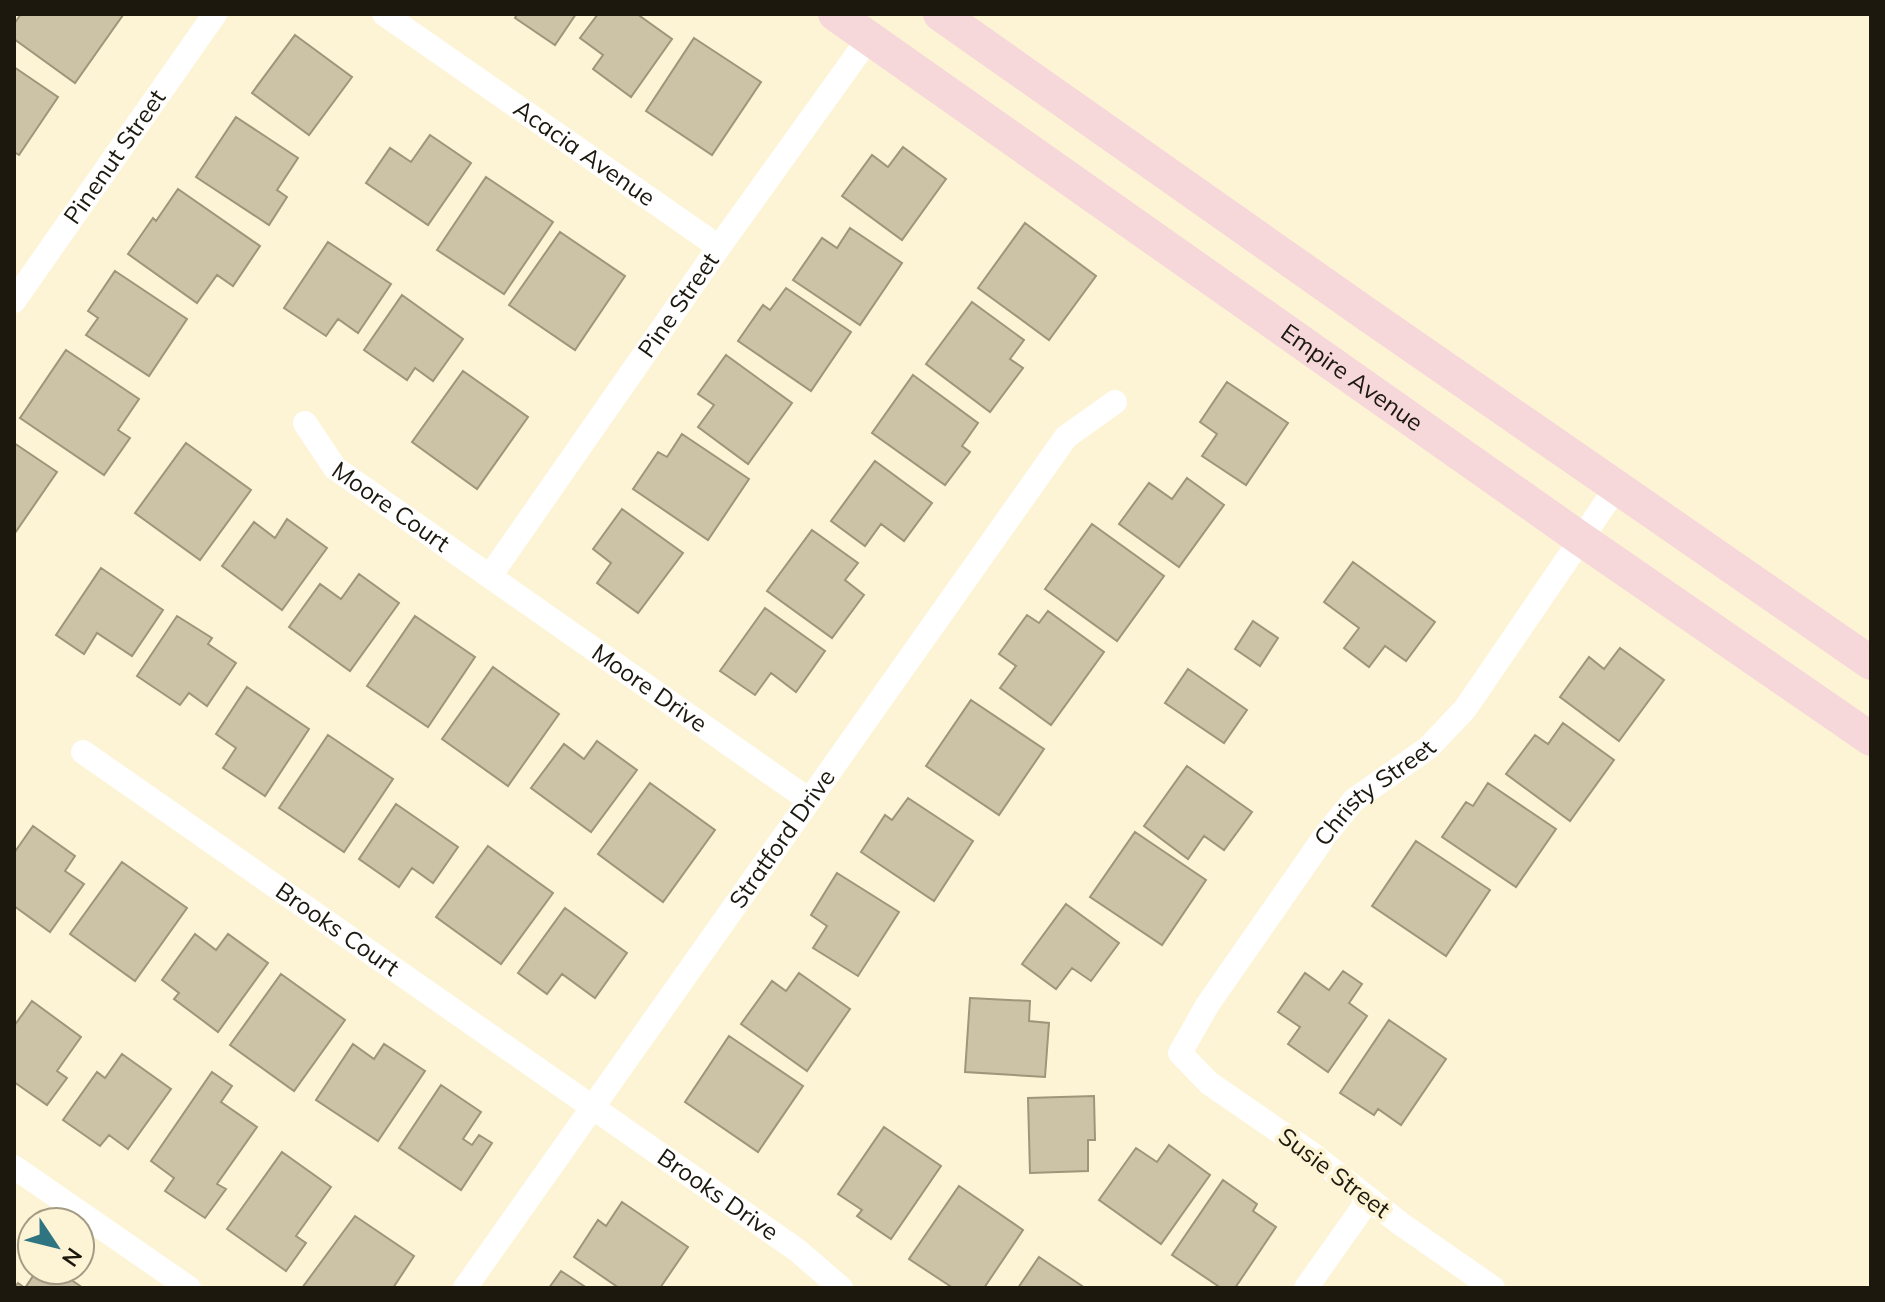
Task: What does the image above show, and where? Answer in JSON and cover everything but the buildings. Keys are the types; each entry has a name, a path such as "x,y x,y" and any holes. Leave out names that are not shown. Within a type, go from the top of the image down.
{"main road":[{"name":"Empire Avenue","path":"835,14 1581,539 1871,739"},
{"path":"940,14 1871,663"}],"street":[{"name":"Pinenut Street","path":"14,301 215,14"},
{"name":"Acacia Avenue","path":"384,14 719,247"},
{"name":"Pine Street","path":"490,576 869,38"},
{"name":"Stratford Drive","path":"465,1288 1066,437 1115,402"},
{"name":"Moore Court","path":"305,423 335,468 490,576"},
{"name":"Christy Street","path":"1180,1053 1208,1004 1327,833 1354,800 1428,748 1465,709 1618,485"},
{"name":"Moore Drive","path":"490,576 809,800"},
{"name":"Brooks Court","path":"83,752 592,1106"},
{"name":"Susie Street","path":"1180,1053 1209,1083 1312,1154 1493,1288"},
{"name":"Brooks Drive","path":"592,1106 797,1250 841,1288"},
{"path":"14,1168 189,1288"},
{"path":"1306,1288 1369,1199"}]}
